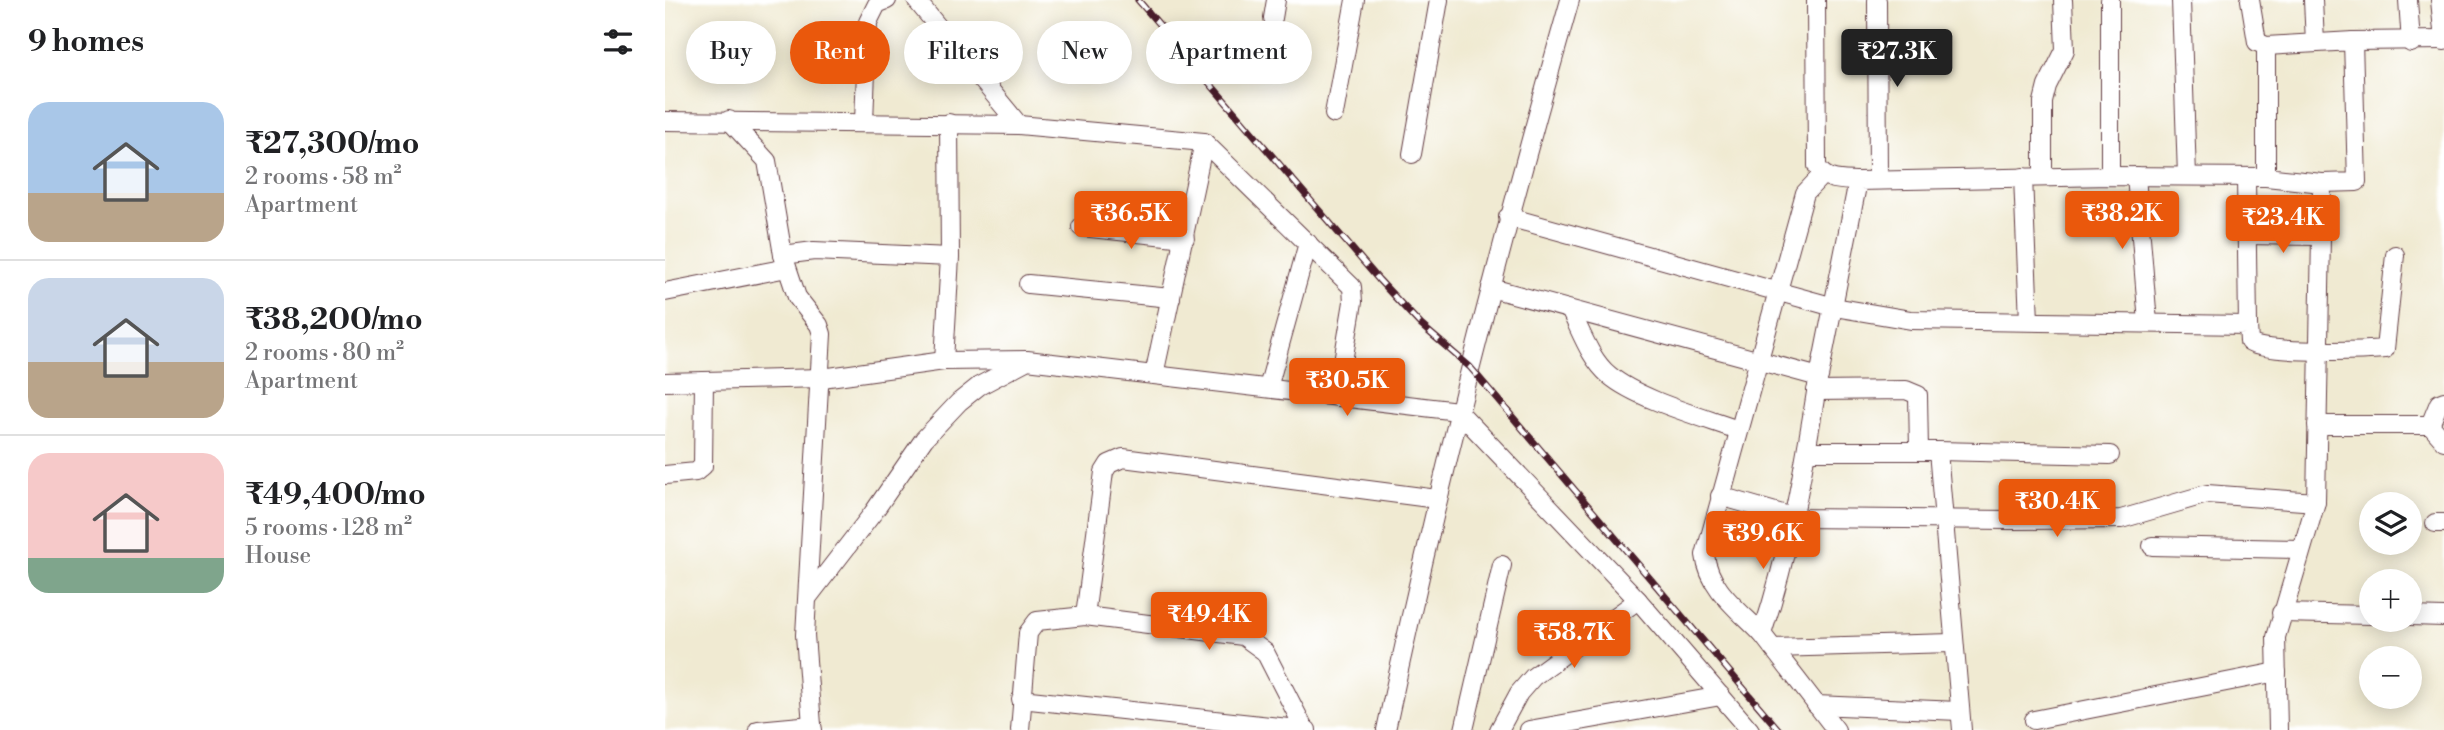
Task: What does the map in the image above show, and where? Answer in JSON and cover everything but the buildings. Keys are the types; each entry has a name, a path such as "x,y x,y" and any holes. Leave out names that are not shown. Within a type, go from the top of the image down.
{"street":[{"path":"864,121 868,22 877,4 887,0"},
{"path":"916,0 1020,125"},
{"path":"1334,114 1355,0"},
{"path":"1412,153 1439,0"},
{"path":"1386,730 1458,411 1508,217 1570,0"},
{"path":"1816,0 1817,166 1822,175"},
{"path":"1877,0 1878,179"},
{"path":"2043,177 2043,102 2047,86 2065,50 2063,0"},
{"path":"2110,0 2110,176"},
{"path":"2181,0 2187,176"},
{"path":"2250,0 2257,42 2266,46 2353,41 2444,41 2440,0"},
{"path":"2313,0 2315,43"},
{"path":"2408,0 2411,43"},
{"path":"1822,175 1858,181 2187,176 2266,177 2322,183 2357,182 2353,41"},
{"path":"2266,46 2266,177"},
{"path":"729,120 767,161 785,261 797,297 819,325 822,334 822,378 805,635 812,727 758,730"},
{"path":"665,121 864,121 1020,125 1204,142 1352,287 1353,302 1337,397"},
{"path":"944,361 950,257 949,123"},
{"path":"1154,375 1204,142"},
{"path":"1822,175 1805,192 1705,555 1707,575 1767,641 1836,730"},
{"path":"2136,176 2147,323"},
{"path":"2023,177 2029,321"},
{"path":"2246,177 2248,326 2249,342 2255,347 2287,351 2317,349 2359,352 2385,349 2395,255"},
{"path":"1767,641 1796,518 1817,384 1858,181"},
{"path":"2279,730 2276,637 2316,502 2322,183"},
{"path":"1508,217 1777,289 1834,307 1911,320 2248,326"},
{"path":"1081,227 1185,238"},
{"path":"2247,235 2320,236"},
{"path":"1268,388 1308,243"},
{"path":"665,292 814,251 950,257"},
{"path":"1028,284 1171,298"},
{"path":"1491,288 1757,362 1817,384 1914,392 1918,395 1919,451"},
{"path":"1570,310 1595,359 1609,376 1648,396 1738,430"},
{"path":"809,596 873,513 924,439 959,402 979,386 1027,360"},
{"path":"665,383 822,378 944,361 1027,360 1458,411 1638,600 1750,730"},
{"path":"665,475 695,472 703,466 704,381"},
{"path":"2430,425 2439,403 2444,401"},
{"path":"2317,425 2430,425 2444,441"},
{"path":"1807,451 2110,455"},
{"path":"1938,452 1952,643 1962,730"},
{"path":"1085,617 1104,472 1109,464 1123,458 1437,499"},
{"path":"1720,496 1796,518 2121,519 2178,500 2207,495 2316,502"},
{"path":"2152,546 2301,549"},
{"path":"1464,730 1502,565"},
{"path":"1499,730 1520,693 1533,677 1638,600"},
{"path":"2281,613 2359,615"},
{"path":"2422,616 2444,617"},
{"path":"1020,730 1028,633 1037,621 1085,617 1243,636 1265,652 1306,730"},
{"path":"1767,641 1952,643"},
{"path":"2034,720 2277,672"},
{"path":"1529,730 1721,696"},
{"path":"1021,699 1306,730"},
{"path":"1816,705 1959,711"}],"railway":[{"path":"1138,0 1379,280 1421,325 1470,367 1779,730"}]}
